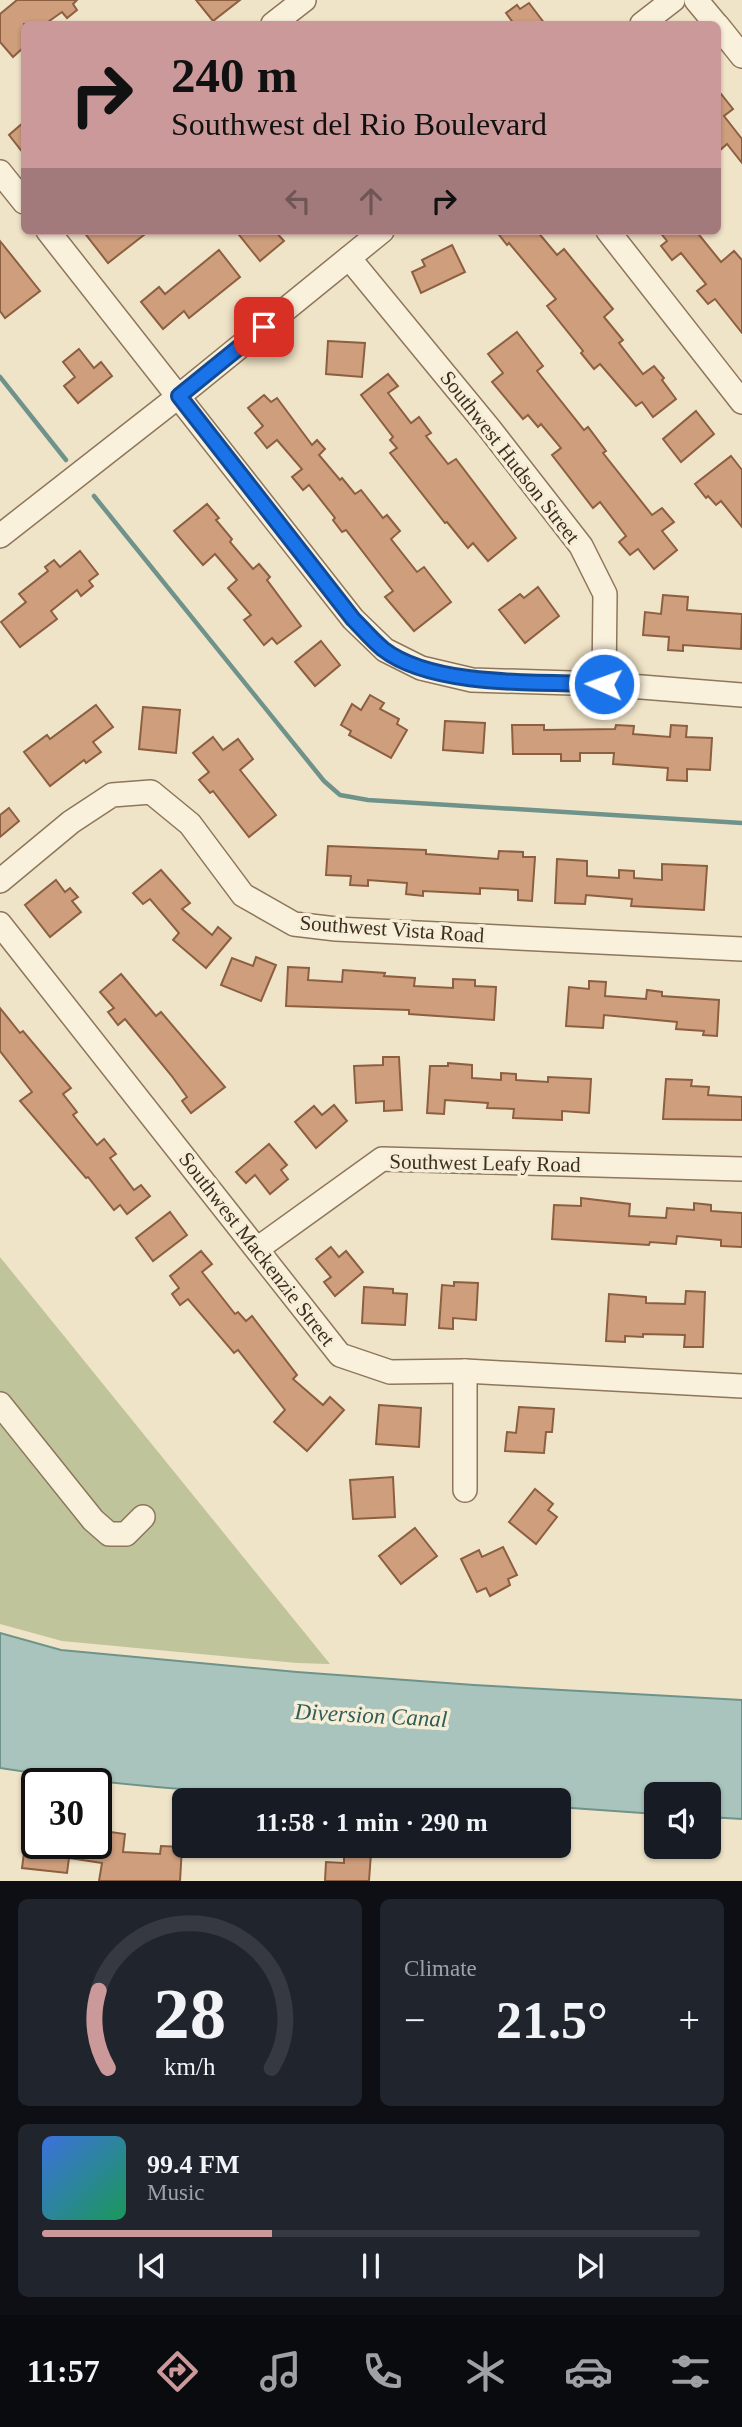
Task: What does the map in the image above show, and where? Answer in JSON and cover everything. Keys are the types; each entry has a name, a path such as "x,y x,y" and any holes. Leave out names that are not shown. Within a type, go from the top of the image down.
{"street":[{"path":"277,21 304,0"},
{"path":"646,21 673,0"},
{"path":"696,0 714,21"},
{"path":"721,30 742,57"},
{"path":"0,172 21,198"},
{"path":"51,235 353,619 385,650 421,668 472,680 604,684 742,695"},
{"path":"0,536 179,396 377,235"},
{"path":"611,235 742,402"},
{"name":"Southwest Hudson Street","path":"349,258 489,428 581,546 605,594 604,684"},
{"name":"Southwest Vista Road","path":"0,881 71,822 112,795 151,792 190,824 243,895 294,924 336,929 742,949"},
{"name":"Southwest Mackenzie Street","path":"0,924 340,1355 390,1372 465,1371 742,1386"},
{"name":"Southwest Leafy Road","path":"257,1249 382,1159 742,1169"},
{"path":"465,1371 465,1490"},
{"path":"0,1404 93,1520 109,1534 126,1534 143,1517"}],"green space":[{"path":"0,1257 330,1664 62,1641 0,1624"}],"water":[{"name":"Diversion Canal","path":"0,1633 61,1650 297,1672 742,1700 742,1819 721,1818 721,1782 644,1782 644,1813 571,1808 571,1788 174,1788 112,1782 112,1768 21,1768 21,1771 0,1768"}],"building":[{"path":"17,0 77,0 73,4 77,10 67,18 62,12 49,21 21,21 21,50 13,57 0,42 0,14"},
{"path":"196,0 240,0 213,21"},
{"path":"529,3 543,21 512,21 506,13 517,5 520,9"},
{"path":"721,94 733,109 724,116 742,139 742,163 727,144 721,149"},
{"path":"21,125 21,150 9,135"},
{"path":"86,235 144,235 108,263"},
{"path":"239,235 279,235 284,241 260,261"},
{"path":"499,235 540,235 557,255 564,249 613,309 604,317 623,340 619,343 643,374 654,366 676,399 653,417 642,402 636,406 600,364 594,369 547,306 556,299 509,243 507,245"},
{"path":"662,235 699,235 721,262 734,251 742,260 742,333 715,299 708,304 697,291 706,284 681,253 672,260 661,246 667,241"},
{"path":"0,241 40,291 5,318 0,311"},
{"path":"452,245 465,272 421,293 412,272 425,266 422,260"},
{"path":"219,250 240,277 189,318 184,311 163,329 141,302 159,287 165,294"},
{"path":"517,332 543,366 537,371 584,430 588,427 606,451 603,453 652,515 662,508 674,522 662,531 677,550 654,569 638,549 630,555 619,542 626,536 600,502 593,508 552,455 561,448 541,424 538,427 528,415 523,419 492,382 503,373 488,354"},
{"path":"328,341 365,343 362,377 326,374"},
{"path":"79,349 94,368 101,362 112,376 78,403 64,386 75,377 63,362"},
{"path":"388,374 398,386 388,393 411,423 419,417 431,433 426,436 448,464 456,459 516,538 488,561 473,543 468,548 447,522 445,523 390,453 397,448 390,440 393,437 361,395"},
{"path":"264,395 271,402 277,398 312,445 317,440 325,449 319,455 340,480 342,478 355,494 361,490 383,518 387,515 400,531 391,539 417,572 424,567 451,602 414,631 385,597 393,591 346,530 342,532 333,520 335,518 309,485 303,490 292,477 302,469 277,440 267,448 255,433 263,426 248,408"},
{"path":"696,411 714,434 681,462 663,439"},
{"path":"731,456 742,470 742,527 721,501 716,505 708,496 706,498 695,484"},
{"path":"207,504 232,539 230,542 253,569 259,564 270,577 267,580 301,626 277,644 272,638 264,645 244,620 251,615 228,588 237,580 215,554 203,565 174,531"},
{"path":"80,551 98,574 89,581 93,586 81,596 77,590 51,611 57,619 20,647 1,622 26,602 19,594 48,571 45,567 54,560 60,567"},
{"path":"538,587 559,616 525,643 499,610 520,594 524,598"},
{"path":"663,595 688,597 687,610 742,614 741,649 683,645 683,651 668,650 669,637 643,635 645,612 661,614"},
{"path":"321,641 340,665 315,686 295,662"},
{"path":"370,695 384,703 380,709 399,719 397,724 407,730 391,758 349,735 351,731 341,725 352,704 361,710"},
{"path":"96,705 113,727 93,742 101,752 86,763 84,760 50,786 24,752 47,735 50,739"},
{"path":"143,707 180,710 176,753 139,749"},
{"path":"445,721 485,723 483,753 443,750"},
{"path":"512,725 544,725 544,730 615,729 616,725 634,726 633,734 670,737 671,725 687,726 686,737 712,738 710,770 687,769 687,781 667,780 668,768 613,764 614,753 580,753 580,761 561,761 561,754 513,754"},
{"path":"213,737 223,750 238,739 253,759 240,770 276,815 249,837 213,791 210,793 199,780 209,772 193,753"},
{"path":"9,808 19,821 0,837 0,815"},
{"path":"328,846 426,850 426,854 498,859 499,851 523,852 523,857 535,857 532,901 518,900 518,890 480,888 480,894 423,891 423,896 406,894 407,883 368,880 368,886 350,885 351,876 326,875"},
{"path":"557,859 587,861 587,876 619,878 619,870 634,871 634,878 662,880 662,864 707,866 704,910 631,906 632,899 586,895 585,904 555,903"},
{"path":"161,870 190,903 182,909 212,935 218,927 231,938 206,968 173,940 179,933 150,899 143,904 133,893"},
{"path":"56,880 65,892 70,888 78,897 72,901 81,912 50,937 25,905"},
{"path":"256,957 276,965 261,1001 221,985 232,958 253,966"},
{"path":"288,967 309,968 308,980 342,982 343,970 415,978 414,986 453,988 453,979 475,980 475,986 496,987 494,1020 409,1014 409,1010 286,1006"},
{"path":"121,974 156,1016 161,1012 225,1087 191,1113 182,1101 187,1097 125,1019 118,1025 108,1012 114,1008 100,992"},
{"path":"589,981 606,982 605,996 646,999 647,990 662,992 662,996 719,1000 717,1036 703,1035 704,1031 676,1029 677,1022 604,1015 603,1028 566,1026 569,987 589,989"},
{"path":"0,1008 71,1088 63,1094 77,1112 73,1115 97,1145 104,1139 116,1154 110,1158 134,1190 141,1185 150,1196 127,1214 120,1205 114,1210 20,1101 32,1092 0,1051"},
{"path":"383,1057 399,1057 402,1110 384,1111 384,1101 356,1103 354,1066 383,1065"},
{"path":"448,1063 472,1065 472,1078 501,1080 501,1073 516,1074 516,1080 548,1082 548,1077 591,1079 589,1113 562,1111 562,1120 513,1118 514,1109 487,1108 488,1103 445,1100 444,1114 427,1113 430,1066 448,1066"},
{"path":"666,1079 692,1080 691,1086 709,1087 708,1095 742,1097 742,1120 663,1119"},
{"path":"334,1105 347,1121 316,1148 295,1122 314,1106 322,1115"},
{"path":"269,1144 287,1165 281,1170 288,1179 270,1194 255,1175 246,1183 236,1172"},
{"path":"581,1198 630,1204 629,1216 666,1218 667,1208 694,1210 694,1203 711,1205 711,1211 742,1213 742,1247 721,1246 721,1240 677,1236 676,1244 650,1242 649,1245 552,1239 554,1205 581,1206"},
{"path":"170,1212 187,1235 153,1261 136,1238"},
{"path":"331,1247 339,1257 346,1251 363,1272 335,1296 324,1282 331,1277 316,1259"},
{"path":"201,1251 212,1264 202,1272 235,1314 238,1312 246,1321 252,1316 297,1375 293,1379 323,1405 330,1397 344,1410 307,1451 274,1422 285,1410 238,1350 234,1353 188,1299 180,1305 172,1294 179,1288 170,1276"},
{"path":"454,1282 478,1283 476,1320 453,1318 453,1329 439,1328 442,1285 454,1286"},
{"path":"364,1287 393,1289 393,1293 407,1294 405,1325 362,1323"},
{"path":"686,1291 705,1292 703,1347 684,1347 685,1335 643,1334 643,1337 625,1336 625,1342 606,1341 609,1294 646,1297 646,1303 685,1304"},
{"path":"379,1405 421,1408 419,1447 376,1444"},
{"path":"519,1407 554,1409 552,1432 546,1432 544,1453 505,1451 507,1432 516,1433"},
{"path":"393,1477 395,1517 353,1519 350,1480"},
{"path":"535,1489 553,1504 548,1510 557,1517 536,1544 509,1522"},
{"path":"415,1528 437,1556 401,1584 379,1556"},
{"path":"503,1547 517,1575 508,1579 510,1585 490,1596 486,1588 477,1592 461,1559 479,1550 482,1557"},
{"path":"112,1832 125,1834 123,1852 160,1854 161,1846 172,1847 172,1858 181,1858 180,1881 99,1881 102,1863 76,1859 112,1859"},
{"path":"344,1858 371,1858 369,1881 325,1881 326,1862 344,1863"},
{"path":"23,1859 69,1859 67,1873 22,1868"}],"waterway":[{"path":"0,377 66,460"},
{"path":"94,496 324,781 340,795 368,800 742,823"}],"route":[{"path":"264,327 179,396 353,619 385,650 421,668 472,680 604,684"}]}
